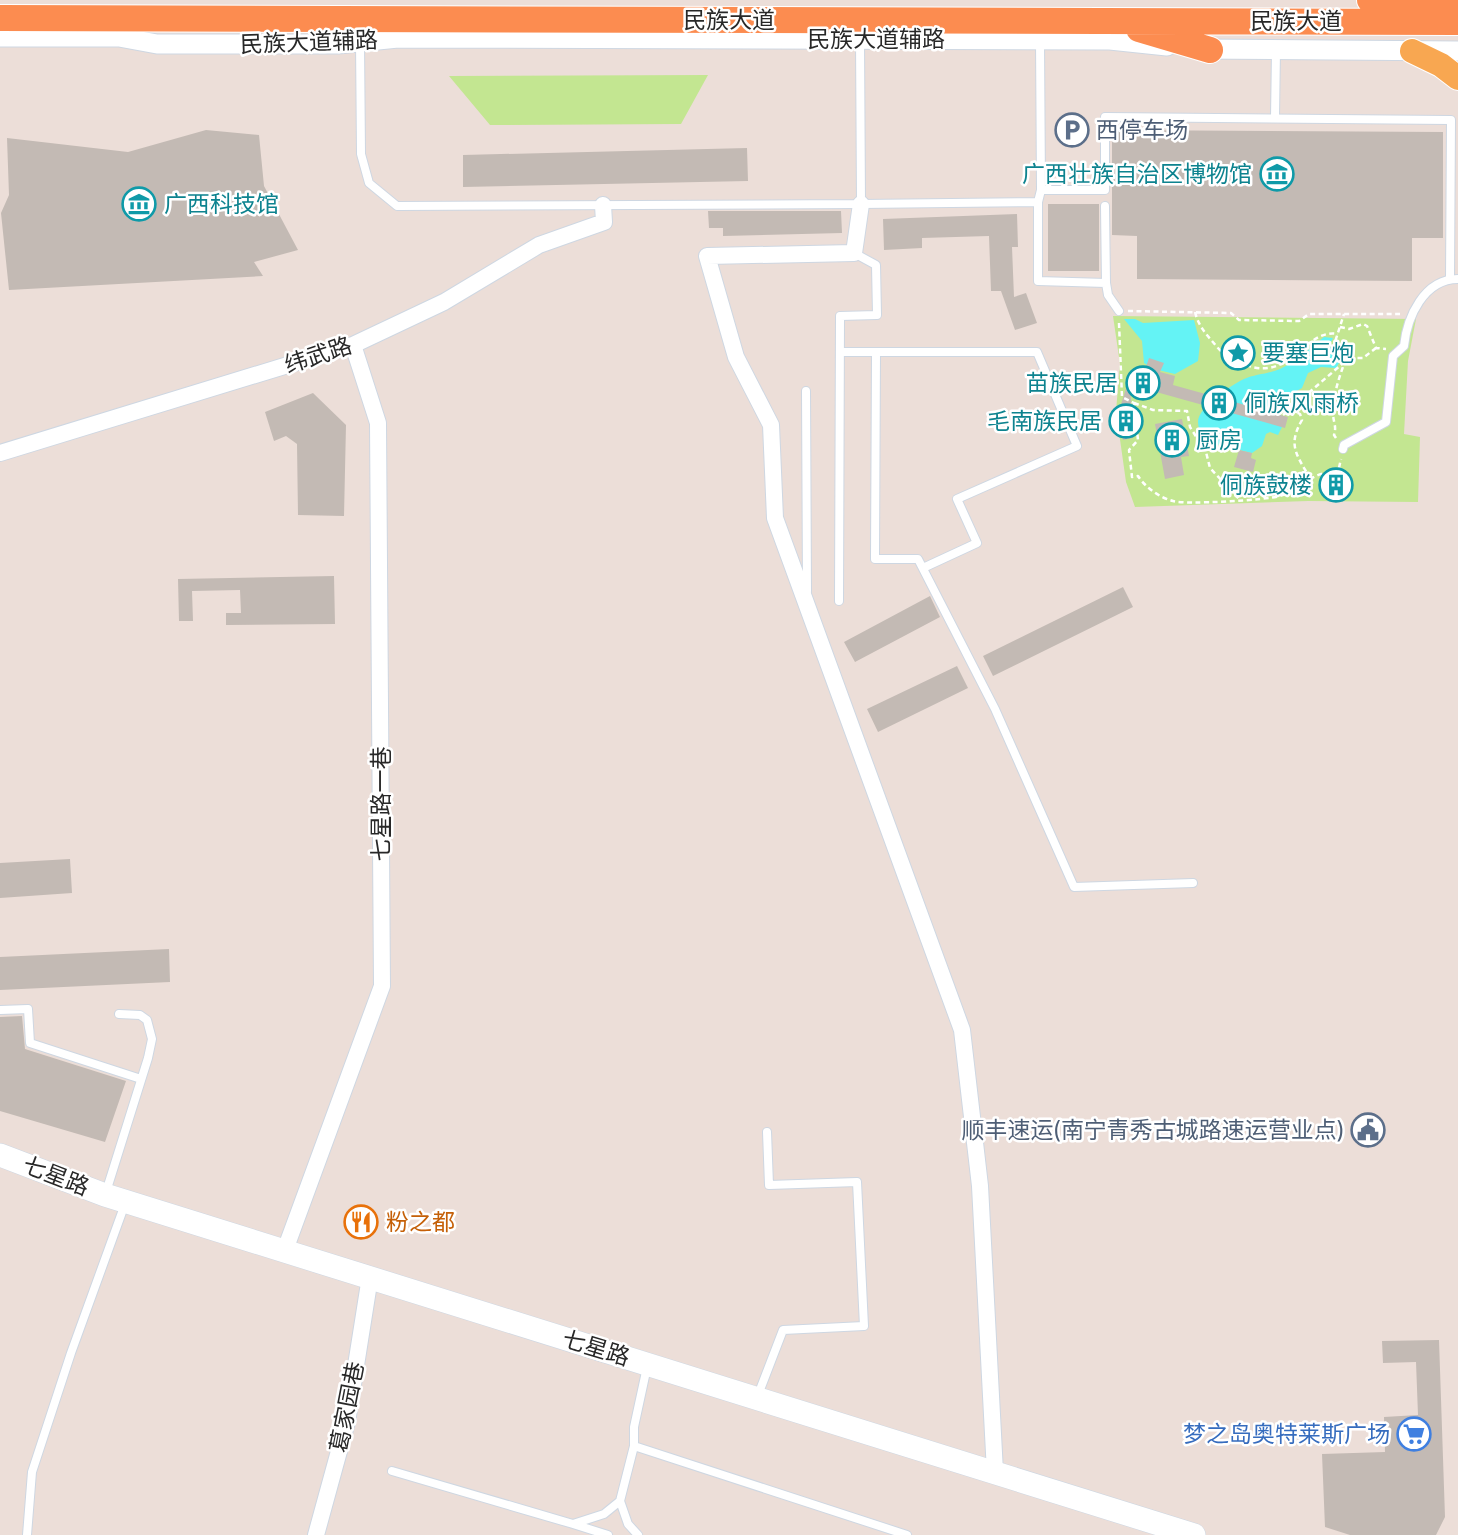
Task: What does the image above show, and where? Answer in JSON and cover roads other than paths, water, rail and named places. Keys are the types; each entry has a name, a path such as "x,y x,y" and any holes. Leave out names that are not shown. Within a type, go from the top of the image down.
{"highway":[{"name":"民族大道","path":"1370,0 1458,0"},
{"path":"1111,21 1209,50"},
{"name":"民族大道","path":"4,25 1458,22"}],"main road":[{"path":"1412,51 1441,65 1458,78"},
{"name":"七星路","path":"0,1155 116,1198 1195,1535"}],"street":[{"name":"民族大道辅路","path":"4,25 119,37 157,44 338,44 398,38 1110,40 1209,50 1458,51"},
{"path":"861,204 853,253 707,256 736,357 771,425 775,518 962,1030 980,1186 995,1472"},
{"name":"纬武路","path":"0,453 353,345 444,302 539,245 604,222 603,205"},
{"name":"七星路一巷","path":"285,1250 383,986 378,423 353,345"},
{"name":"葛家园巷","path":"316,1535 347,1422 370,1277"}],"lane":[{"path":"860,39 861,204"},
{"path":"1040,40 1041,190 1038,202 1038,281 1106,283"},
{"path":"360,42 361,154 369,183 397,206 1038,202"},
{"path":"1275,118 1276,50"},
{"path":"1041,190 1105,190 1105,117 1451,120 1454,279 1440,283 1428,291 1406,326 1404,346 1393,356 1387,422 1344,447"},
{"path":"1105,206 1106,283 1108,295 1119,311"},
{"path":"839,601 840,316 877,315 876,265 853,253"},
{"path":"840,352 1037,352 1077,446 957,499 977,543 923,568"},
{"path":"876,352 875,559 918,559 995,709 1074,887 1193,883"},
{"path":"806,391 807,605"},
{"path":"0,1010 28,1009 30,1043 141,1079"},
{"path":"27,1535 32,1472 71,1353 116,1198 152,1039 147,1020 140,1015 120,1014"},
{"path":"757,1398 783,1330 864,1326 857,1182 769,1185 767,1132"},
{"path":"638,1535 628,1524 620,1501 634,1446 634,1427 648,1364"},
{"path":"634,1446 907,1535"},
{"path":"392,1471 608,1535"},
{"path":"573,1524 604,1514 620,1501"}],"water":[{"path":"1124,319 1135,319 1143,323 1194,320 1200,343 1198,361 1175,374 1154,369 1144,363 1142,341"},
{"path":"1324,337 1333,338 1329,346 1342,358 1336,368 1321,367 1308,373 1302,388 1282,399 1276,415 1282,427 1278,435 1270,432 1266,434 1262,446 1252,453 1235,449 1225,443 1210,447 1200,432 1198,422 1199,416 1209,403 1244,379 1286,366"}],"place":[{"name":"西停车场","path":"1072,130"},
{"name":"广西壮族自治区博物馆","path":"1277,174"},
{"name":"广西科技馆","path":"139,204"},
{"name":"要塞巨炮","path":"1238,353"},
{"name":"苗族民居","path":"1143,383"},
{"name":"侗族风雨桥","path":"1219,403"},
{"name":"毛南族民居","path":"1126,421"},
{"name":"厨房","path":"1172,440"},
{"name":"侗族鼓楼","path":"1336,485"},
{"name":"顺丰速运(南宁青秀古城路速运营业点)","path":"1368,1130"},
{"name":"粉之都","path":"361,1222"},
{"name":"梦之岛奥特莱斯广场","path":"1414,1434"}]}
